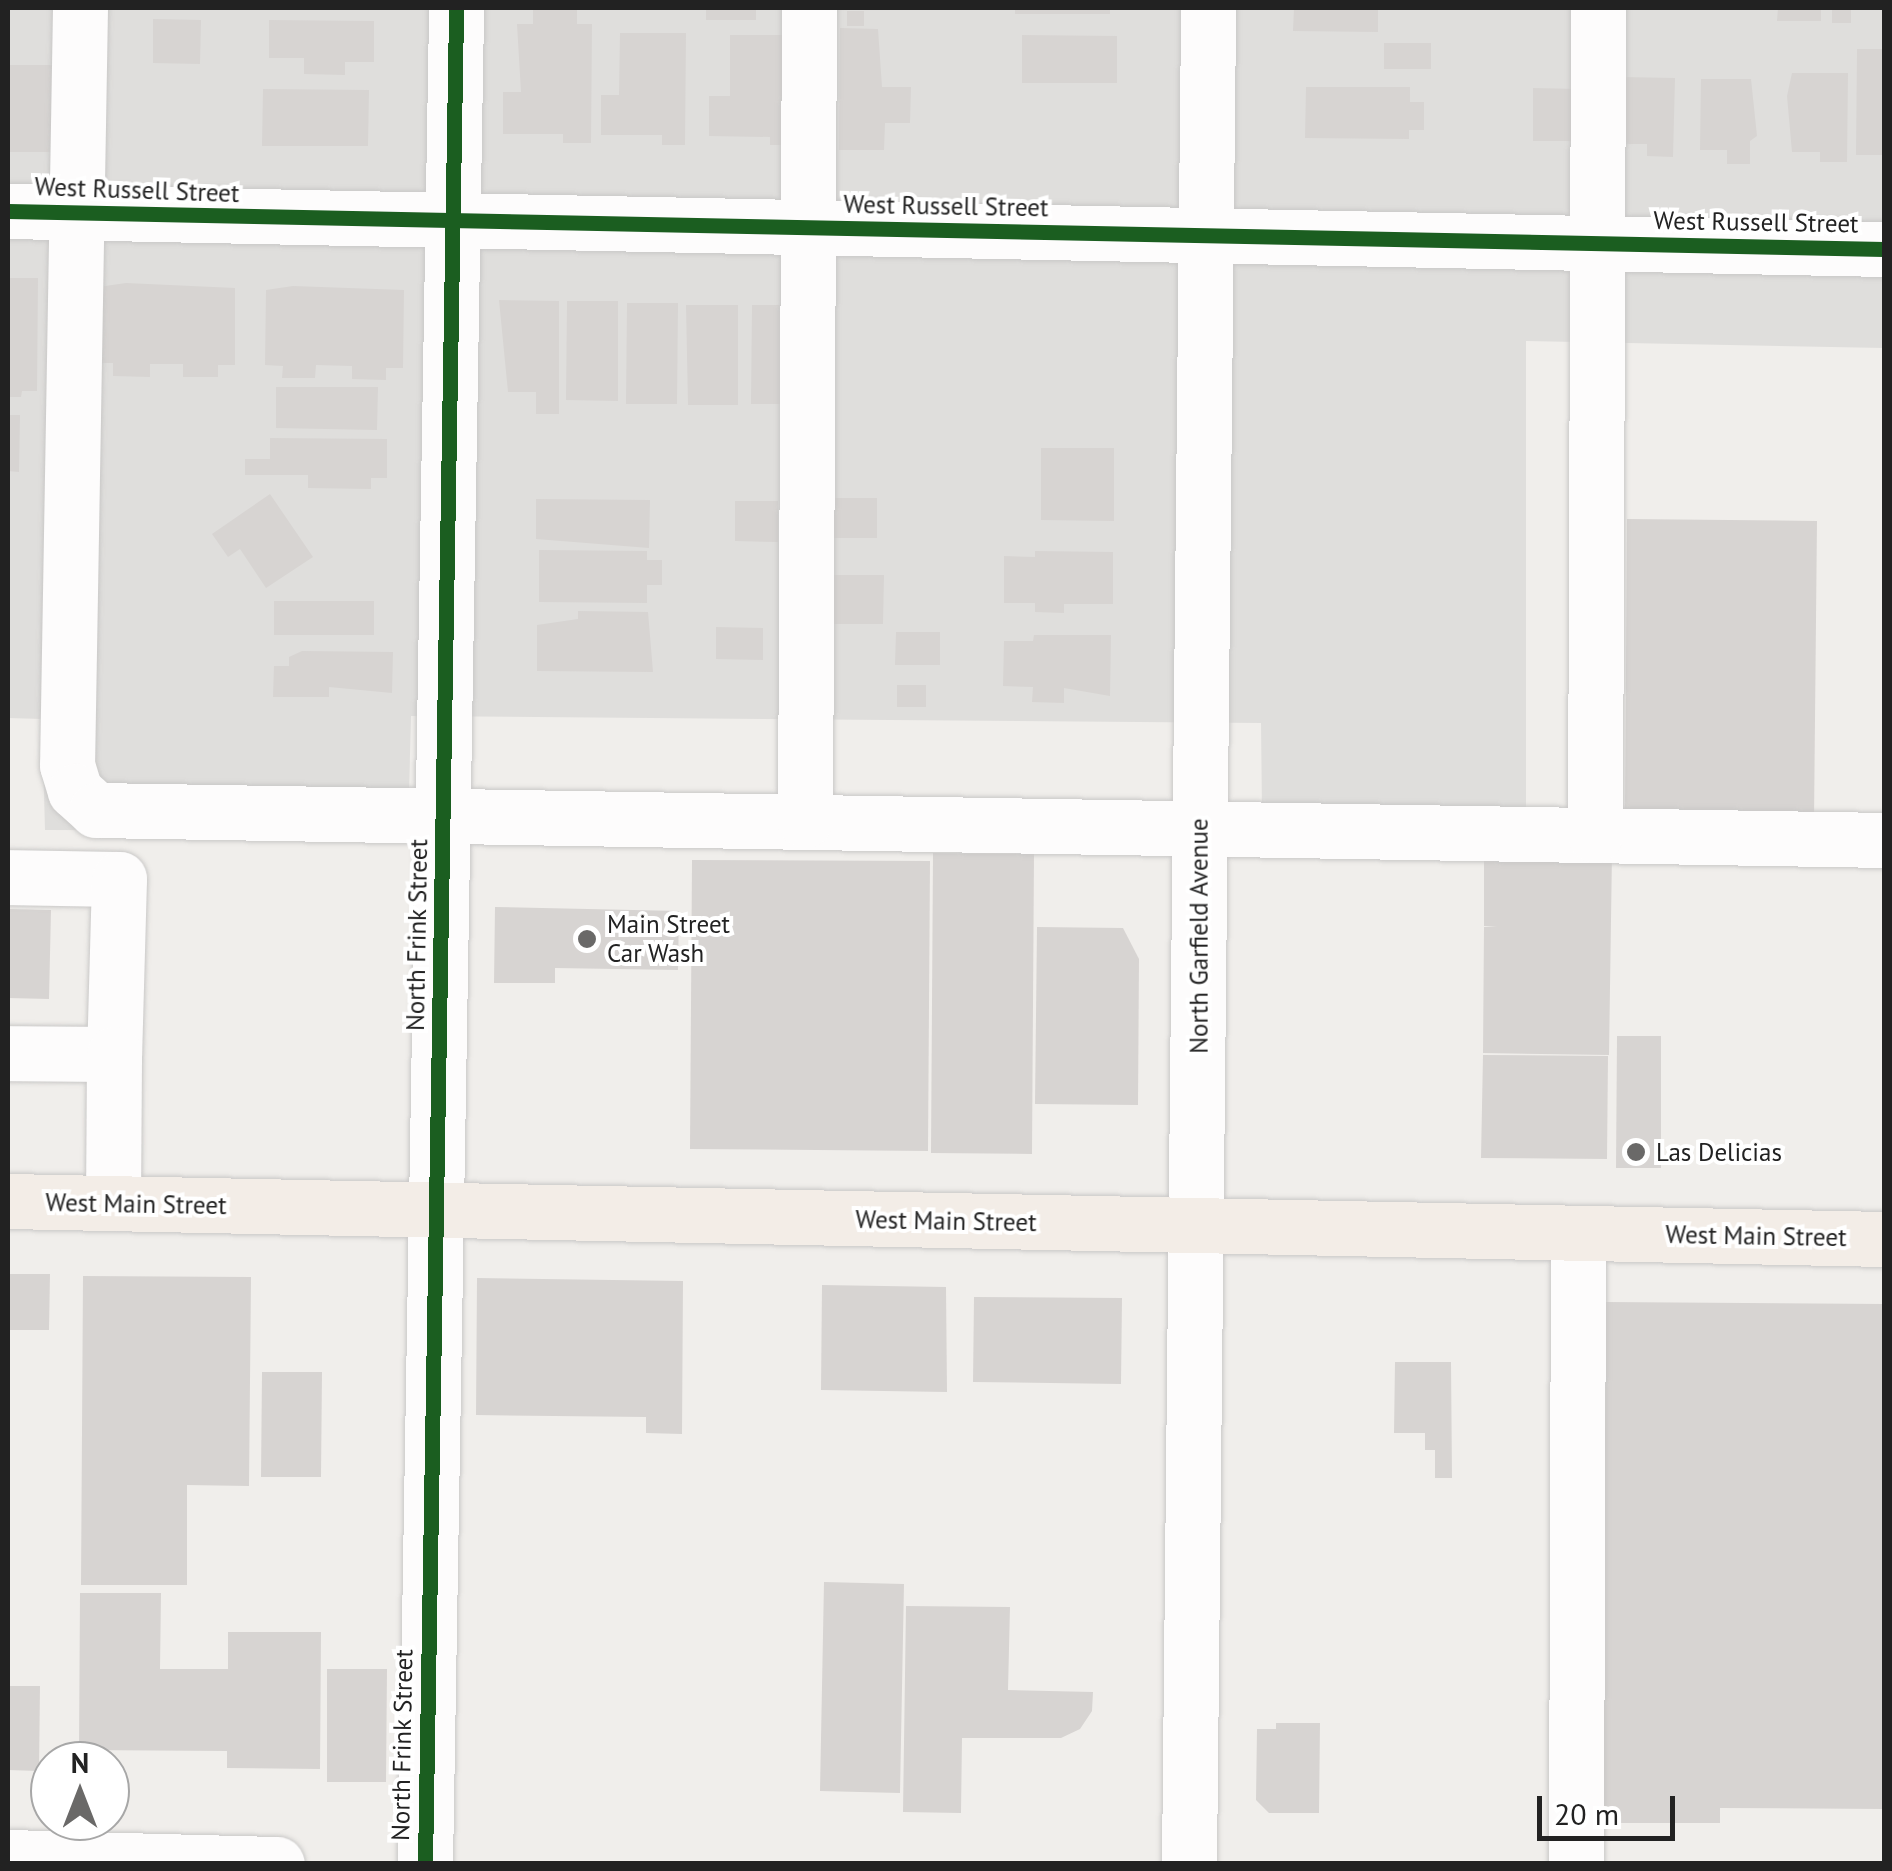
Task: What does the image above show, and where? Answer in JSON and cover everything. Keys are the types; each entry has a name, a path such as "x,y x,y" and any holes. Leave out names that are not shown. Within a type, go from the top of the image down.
{"main road":[{"name":"West Main Street","path":"8,1202 1884,1238"}],"street":[{"path":"80,8 67,765 75,791 96,810 1884,840"},
{"name":"North Frink Street","path":"425,1864 456,8"},
{"path":"805,820 809,8"},
{"name":"North Garfield Avenue","path":"1189,1864 1208,8"},
{"path":"1594,835 1598,8"},
{"name":"West Russell Street","path":"8,211 1884,250"},
{"path":"8,877 119,879 113,1203"},
{"path":"8,1053 114,1054"},
{"path":"1576,1864 1578,1233"},
{"path":"8,1856 277,1864"}],"shaded area":[{"path":"8,8 1884,8 1884,348 1526,341 1526,813 1262,812 1261,723 411,716 408,831 45,830 42,719 8,718"}],"building":[{"path":"533,8 577,8 577,24 592,24 591,143 563,143 563,134 503,134 503,92 521,92 517,24 533,24"},
{"path":"706,8 756,8 756,20 706,20"},
{"path":"1015,8 1110,8 1110,14 1015,14"},
{"path":"1294,8 1378,8 1378,32 1293,31"},
{"path":"1778,8 1821,8 1821,21 1777,21"},
{"path":"1832,8 1851,8 1851,23 1832,23"},
{"path":"847,11 864,11 864,26 847,26"},
{"path":"153,19 201,20 200,64 153,63"},
{"path":"269,20 374,21 374,62 345,62 345,75 304,74 304,58 269,58"},
{"path":"840,28 878,29 882,87 911,87 910,123 885,123 884,150 839,150"},
{"path":"620,33 686,33 685,145 662,145 662,135 601,135 601,95 619,95"},
{"path":"730,35 796,35 795,145 770,145 770,137 709,136 709,96 730,96"},
{"path":"1022,35 1117,36 1117,83 1022,83"},
{"path":"1384,43 1431,43 1431,69 1384,69"},
{"path":"1857,49 1884,49 1884,155 1856,155"},
{"path":"8,65 67,65 66,152 8,152"},
{"path":"1792,73 1848,73 1847,162 1820,162 1820,152 1792,152 1787,96"},
{"path":"1622,77 1675,78 1673,157 1647,156 1647,144 1622,144"},
{"path":"1701,79 1751,79 1757,136 1750,141 1750,164 1727,164 1727,150 1700,150"},
{"path":"1306,87 1410,87 1410,102 1424,102 1424,130 1409,130 1409,139 1305,138"},
{"path":"1533,88 1578,89 1578,141 1533,141"},
{"path":"263,89 369,90 368,146 262,146"},
{"path":"8,278 38,278 37,391 22,391 21,397 8,397"},
{"path":"126,283 235,288 235,365 218,365 218,377 183,377 183,364 150,364 150,377 113,376 113,363 97,363 98,287"},
{"path":"293,286 404,290 403,368 386,368 386,380 352,379 352,366 316,365 315,378 282,378 283,366 265,365 266,290"},
{"path":"499,300 559,301 559,414 536,414 536,392 508,392"},
{"path":"567,301 618,301 618,401 566,400"},
{"path":"627,303 678,303 677,404 626,404"},
{"path":"686,305 738,305 738,405 688,405"},
{"path":"752,305 799,305 799,404 751,404"},
{"path":"276,387 378,387 377,430 276,428"},
{"path":"8,415 20,415 19,472 8,471"},
{"path":"270,438 387,439 387,478 371,478 371,489 308,488 308,475 245,475 245,459 270,459"},
{"path":"1041,448 1114,448 1114,521 1041,520"},
{"path":"270,494 313,557 266,588 240,549 228,557 212,534"},
{"path":"833,498 877,498 877,538 833,538"},
{"path":"536,499 650,500 649,548 536,539"},
{"path":"735,501 778,501 778,542 735,541"},
{"path":"1627,519 1817,521 1814,820 1625,819"},
{"path":"539,550 647,551 647,560 662,560 662,585 647,585 647,603 539,602"},
{"path":"1035,551 1113,552 1113,604 1064,604 1064,613 1035,612 1035,603 1004,603 1004,556 1035,557"},
{"path":"833,575 884,575 883,624 833,624"},
{"path":"274,601 374,601 374,635 274,635"},
{"path":"578,611 648,612 653,672 537,671 537,625 578,619"},
{"path":"716,627 763,628 763,660 716,659"},
{"path":"896,632 940,632 940,665 895,665"},
{"path":"1034,635 1111,635 1110,696 1064,688 1064,703 1032,702 1033,687 1003,686 1004,641 1033,641"},
{"path":"302,651 393,652 392,693 329,687 329,697 273,697 274,666 289,666 289,657"},
{"path":"897,685 926,685 926,707 897,707"},
{"path":"1484,852 1612,853 1609,1055 1483,1053 1484,927 1497,926 1484,926"},
{"path":"933,853 1034,854 1032,1154 931,1153"},
{"path":"692,860 930,861 928,1151 690,1149"},
{"name":"Main Street Car Wash","path":"495,907 679,911 678,970 555,968 555,983 494,983"},
{"path":"8,909 51,910 49,999 8,998"},
{"path":"1037,927 1123,928 1139,959 1138,1105 1035,1104"},
{"path":"1617,1036 1661,1036 1661,1168 1616,1168"},
{"path":"1483,1055 1608,1056 1607,1159 1481,1158"},
{"path":"8,1274 50,1274 49,1330 8,1330"},
{"path":"83,1276 251,1277 249,1486 187,1485 187,1585 81,1585"},
{"path":"477,1278 683,1281 682,1434 646,1433 646,1417 476,1415"},
{"path":"822,1285 946,1287 947,1392 821,1390"},
{"path":"974,1297 1122,1298 1121,1384 973,1382"},
{"path":"1606,1302 1884,1304 1884,1809 1720,1808 1720,1823 1602,1823"},
{"path":"1395,1362 1451,1362 1452,1478 1435,1478 1435,1450 1425,1450 1425,1433 1394,1433"},
{"path":"262,1372 322,1372 321,1477 261,1477"},
{"path":"824,1582 904,1584 900,1793 820,1791"},
{"path":"80,1593 161,1593 160,1669 228,1669 228,1632 321,1632 320,1769 227,1768 227,1751 130,1750 130,1741 79,1741"},
{"path":"906,1606 1010,1607 1008,1690 1093,1692 1092,1711 1080,1729 1061,1738 962,1738 961,1813 903,1812"},
{"path":"327,1669 387,1669 386,1782 327,1782"},
{"path":"8,1686 40,1686 39,1741 30,1741 30,1771 8,1770"},
{"path":"1276,1723 1320,1723 1319,1813 1269,1813 1256,1800 1257,1729 1276,1729"}],"cycle path":[{"path":"425,1864 456,8"},
{"path":"8,211 1884,249"}],"place":[{"name":"Main Street Car Wash","path":"587,939"},
{"name":"Las Delicias","path":"1636,1152"}]}
